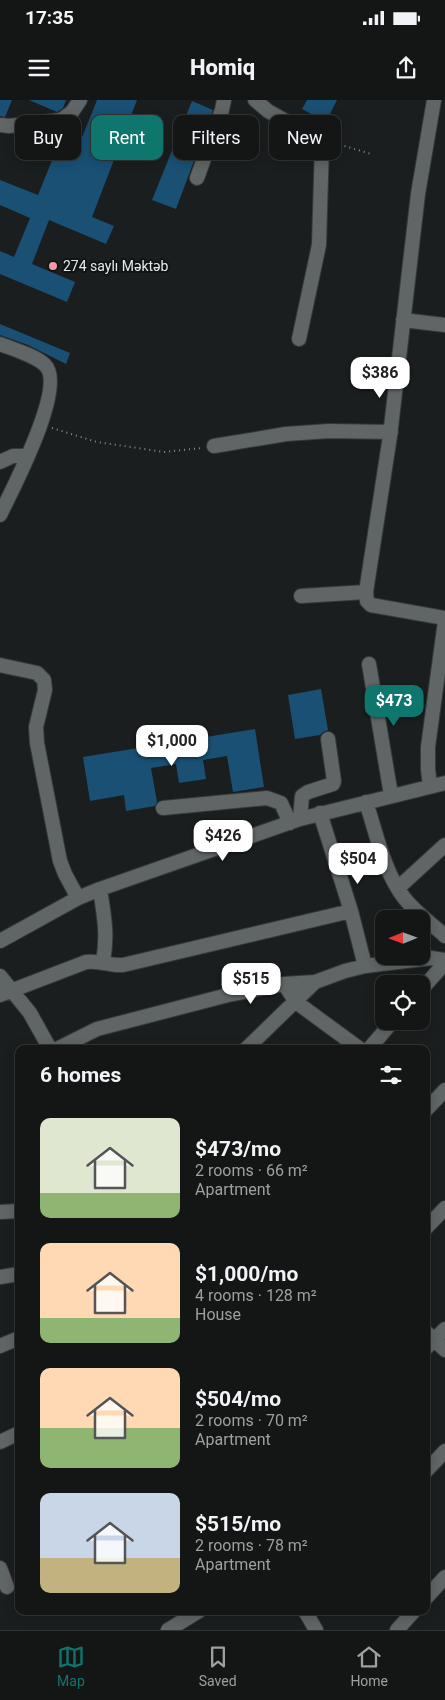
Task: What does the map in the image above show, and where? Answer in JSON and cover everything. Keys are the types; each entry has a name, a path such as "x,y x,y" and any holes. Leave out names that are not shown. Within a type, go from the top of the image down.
{"street":[{"path":"0,125 8,126 61,120 72,112 80,100"},
{"path":"197,178 224,100"},
{"path":"255,100 275,115"},
{"path":"430,786 428,747 445,620 371,605 367,601 366,592 391,432 418,194 434,100"},
{"path":"299,338 319,245 322,160"},
{"path":"403,320 445,325"},
{"path":"0,344 38,360 47,366 52,384 40,425 0,515"},
{"path":"214,446 286,434 329,431 391,432"},
{"path":"0,462 13,456 27,456"},
{"path":"301,596 366,592"},
{"path":"370,664 391,795"},
{"path":"0,665 38,673 44,680 45,690 36,727 37,743 60,861 78,898"},
{"path":"295,821 302,796 332,784 334,781 328,739"},
{"path":"0,941 78,898 100,889 320,813 445,783"},
{"path":"163,808 267,798 281,803 295,821"},
{"path":"366,802 389,871 398,888 406,900 445,936"},
{"path":"320,813 351,911 365,966"},
{"path":"398,888 445,845"},
{"path":"100,889 106,929 103,962"},
{"path":"6,993 86,962 95,960 113,966 123,965 351,911"},
{"path":"65,1045 97,1029 228,995 284,984 315,982 365,966 431,958 445,961 430,979"},
{"path":"0,976 6,993 30,1013 48,1045"},
{"path":"250,1045 315,982"},
{"path":"284,984 296,1002 355,1045"},
{"path":"372,1045 385,1030"},
{"path":"430,1104 445,1090"},
{"path":"430,1224 445,1208"},
{"path":"0,1212 15,1211"},
{"path":"0,1277 15,1275"},
{"path":"430,1339 445,1329"},
{"path":"0,1346 15,1340"},
{"path":"430,1341 445,1350"},
{"path":"0,1442 15,1434"},
{"path":"430,1467 445,1451"},
{"path":"0,1568 8,1587"},
{"path":"430,1594 445,1577"},
{"path":"168,1630 192,1615"},
{"path":"307,1615 316,1630"},
{"path":"397,1630 410,1615"}],"path":[{"path":"341,145 371,154"},
{"path":"40,425 97,442 164,452 214,446"}],"building":[{"path":"0,100 12,100 5,117 0,116"},
{"path":"29,100 66,100 63,108 57,112"},
{"path":"97,100 137,100 131,115 91,115"},
{"path":"307,100 337,100 330,115 313,115 302,109"},
{"path":"192,101 213,110 211,115 186,115"},
{"path":"91,115 91,160 114,160 92,217 114,226 106,244 49,220 32,264 75,282 67,302 0,274 0,251 14,257 30,218 0,205 0,180 38,195 52,160 81,160 81,140"},
{"path":"173,148 173,160 194,160 176,209 152,200"},
{"path":"0,324 70,353 66,364 28,345 0,335"},
{"path":"321,689 328,730 320,735 295,739 288,695"},
{"path":"255,729 264,787 233,792 227,756 203,760 206,779 179,783 176,764 151,768 157,802 155,806 126,811 124,795 90,801 83,757"}],"place":[{"name":"274 saylı Məktəb","path":"53,266"}]}
